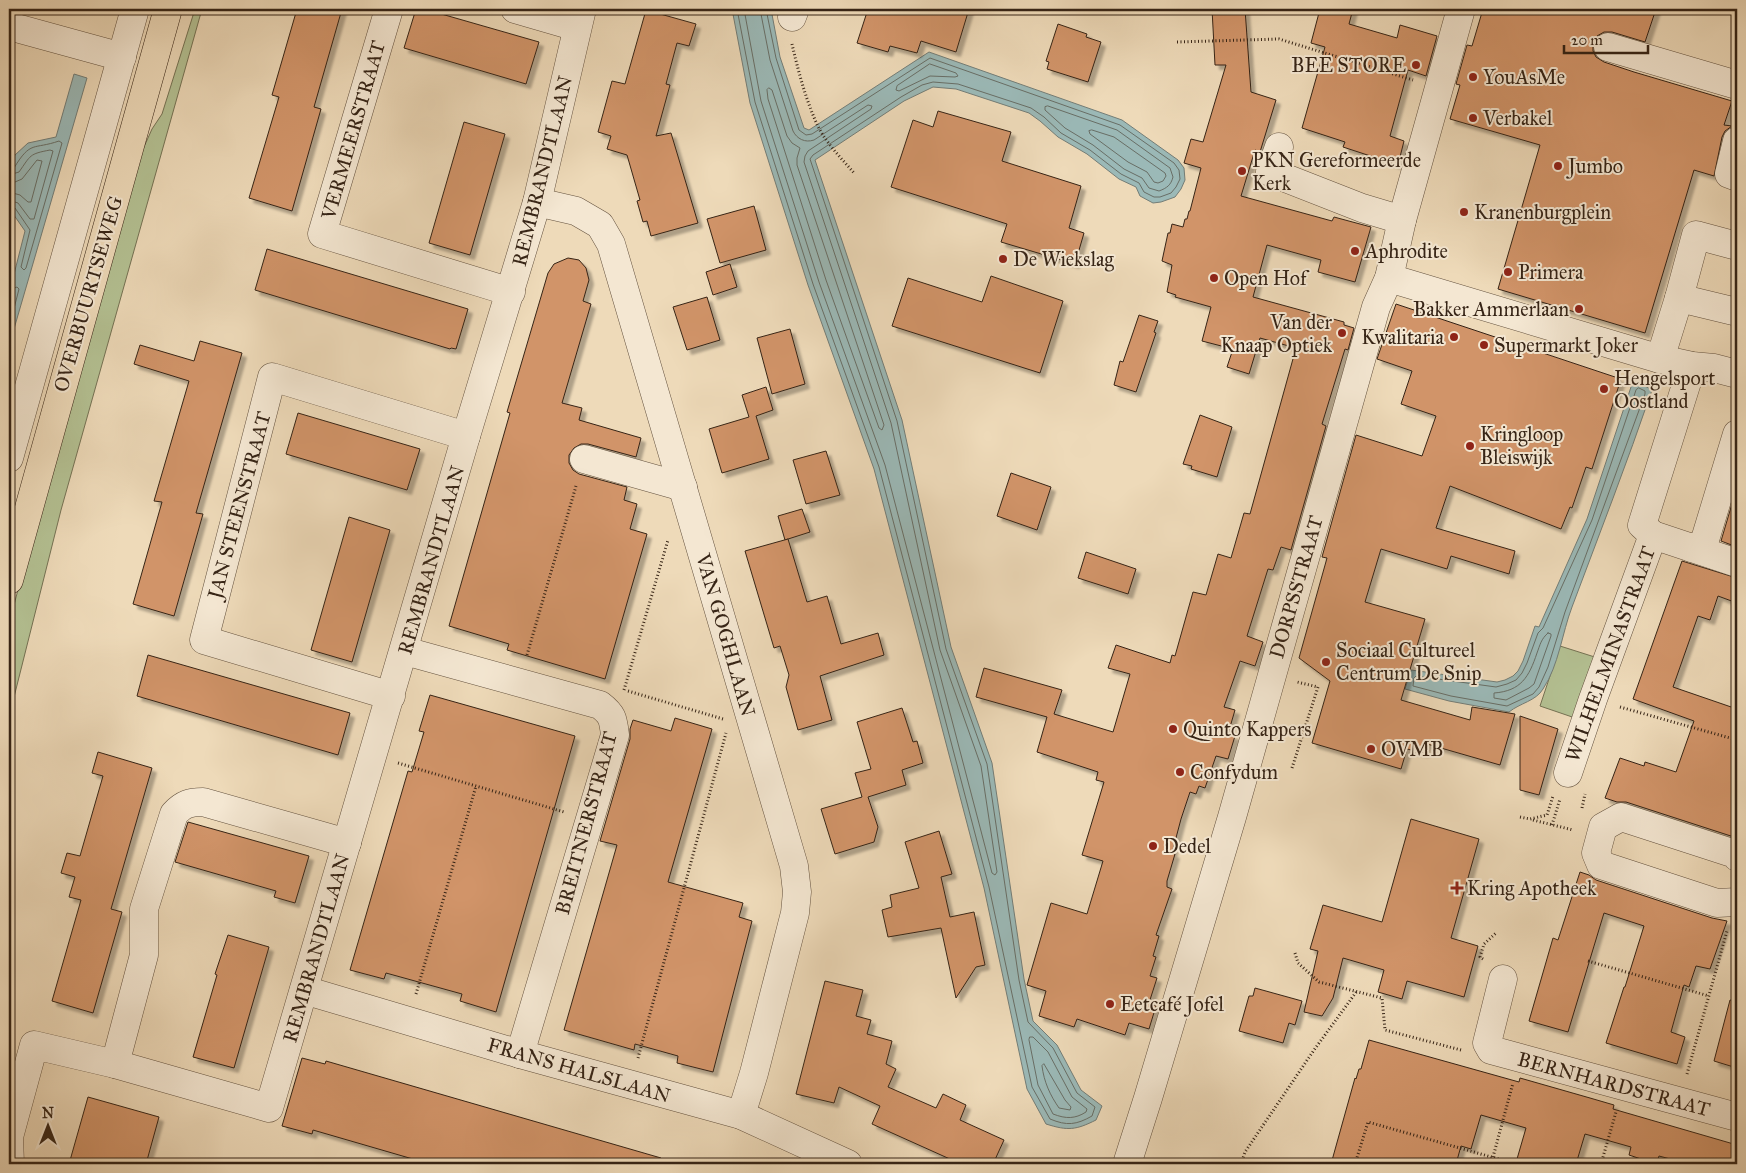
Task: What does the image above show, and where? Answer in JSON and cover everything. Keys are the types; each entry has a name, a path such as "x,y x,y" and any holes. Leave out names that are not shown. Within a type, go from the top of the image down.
{"main road":[{"name":"OVERBUURTSEWEG","path":"9,580 168,9"}],"street":[{"name":"OVERBUURTSEWEG","path":"9,458 136,9"},
{"name":"VERMEERSTRAAT","path":"389,9 322,234 511,292"},
{"path":"515,9 580,18"},
{"name":"DORPSSTRAAT","path":"1127,1164 1232,816 1376,307 1389,278 1402,220 1461,9"},
{"name":"REMBRANDTLAAN","path":"115,1064 269,1108 466,436 537,202 580,18"},
{"path":"9,26 122,57"},
{"path":"1608,47 1737,85"},
{"path":"1737,141 1729,174 1737,177"},
{"path":"1279,147 1270,172 1362,208 1402,220"},
{"name":"VAN GOGHLAAN","path":"537,202 576,211 600,225 612,244 792,857 797,892 795,913 754,1073 741,1115"},
{"path":"1660,359 1696,235 1737,246"},
{"path":"1389,278 1660,359 1737,374"},
{"path":"1679,298 1737,312"},
{"name":"WILHELMINASTRAAT","path":"1692,366 1642,525 1653,535 1737,563"},
{"name":"JAN STEENSTRAAT","path":"391,696 204,640 272,377 466,436"},
{"path":"1692,548 1704,543 1737,434"},
{"path":"584,459 683,487"},
{"name":"WILHELMINASTRAAT","path":"1568,773 1653,535"},
{"name":"BREITNERSTRAAT","path":"404,651 600,705 610,713 615,735 520,1054"},
{"path":"10,1164 9,1137 34,1045 115,1064 144,955 144,909 174,814 181,805 203,802 347,843"},
{"path":"1736,902 1717,904 1601,865 1596,853 1603,827 1621,816 1734,854 1737,857"},
{"name":"BERNHARDSTRAAT","path":"1503,979 1487,1043 1491,1050 1737,1117"},
{"name":"FRANS HALSLAAN","path":"304,990 520,1054 741,1115 848,1164"}],"path":[{"path":"794,13 790,38 799,74 816,123 834,150 855,174"},
{"path":"1177,42 1280,39 1439,88"},
{"path":"519,682 584,459"},
{"path":"600,705 625,690 670,533"},
{"path":"1272,675 1318,686 1292,768"},
{"path":"625,690 729,721"},
{"path":"1593,699 1737,740"},
{"path":"631,1085 726,730"},
{"path":"373,756 590,820"},
{"path":"1530,819 1547,815 1559,781 1568,773"},
{"path":"408,1021 476,786"},
{"path":"1520,818 1562,827"},
{"path":"1679,1102 1736,902"},
{"path":"1480,957 1484,944 1496,933"},
{"path":"1242,1164 1246,1152 1356,991 1319,982 1298,963 1296,952"},
{"path":"1588,961 1709,996"},
{"name":"BERNHARDSTRAAT","path":"1356,991 1382,998 1385,1030 1476,1053 1491,1050"},
{"path":"1493,1158 1520,1058"},
{"path":"1601,1164 1624,1086"},
{"path":"1355,1164 1368,1122 1516,1164"}],"green space":[{"path":"195,9 202,9 61,510 9,717 9,624 56,445 135,167 152,129 162,114"},
{"path":"1560,646 1601,659 1581,720 1540,706"}],"water":[{"path":"732,9 771,9 780,57 804,128 809,130 929,52 1122,120 1178,160 1184,168 1185,180 1175,197 1153,203 1140,196 1136,187 1119,179 1087,154 1058,137 1029,113 956,89 933,87 904,101 815,160 902,420 951,647 992,763 1024,979 1033,1021 1057,1045 1081,1090 1102,1106 1096,1120 1083,1126 1060,1128 1046,1124 1027,1089 984,888 874,469 808,285 750,103"},
{"path":"74,74 87,78 9,346 9,294 25,231 9,208 9,168 15,155 28,143 56,137"},
{"path":"1638,382 1652,390 1572,607 1553,670 1540,693 1509,712 1449,701 1405,689 1411,670 1497,682 1513,676 1518,671 1535,626 1539,627 1587,519 1632,384"}],"building":[{"path":"297,9 342,9 314,107 321,109 292,211 249,198 279,97 272,95"},
{"path":"416,9 424,9 539,42 526,84 404,48"},
{"path":"868,9 969,9 956,52 921,41 917,53 890,46 888,52 857,43"},
{"path":"1212,9 1245,9 1251,92 1276,100 1260,152 1255,150 1241,196 1332,221 1334,217 1371,227 1355,282 1318,272 1321,260 1267,245 1253,297 1344,322 1344,325 1354,328 1348,350 1345,349 1322,424 1326,426 1291,550 1281,547 1273,570 1268,569 1247,636 1263,642 1255,666 1240,661 1224,707 1235,710 1228,734 1235,736 1228,759 1216,756 1205,788 1199,786 1196,794 1190,792 1181,819 1172,853 1175,854 1167,881 1167,887 1172,889 1156,935 1159,936 1153,956 1156,957 1150,976 1157,978 1149,1003 1156,1006 1149,1029 1129,1023 1125,1035 1077,1019 1074,1027 1039,1016 1046,991 1027,985 1051,903 1087,914 1103,861 1082,855 1104,782 1096,780 1098,772 1037,752 1047,717 976,697 984,668 1062,690 1054,714 1113,732 1130,674 1108,668 1116,645 1170,663 1172,655 1175,656 1193,592 1206,595 1218,554 1231,558 1244,513 1250,514 1296,348 1260,338 1249,374 1227,367 1233,349 1202,341 1211,307 1175,297 1176,295 1167,292 1172,265 1162,261 1168,233 1170,233 1172,224 1183,227 1190,211 1201,168 1184,163 1191,139 1203,142 1226,65 1215,65"},
{"path":"1320,9 1353,9 1349,24 1397,38 1400,25 1437,36 1426,76 1408,70 1390,136 1404,141 1398,165 1343,147 1345,142 1302,128 1325,47 1311,43"},
{"path":"1483,9 1656,9 1645,42 1612,32 1604,32 1597,36 1593,43 1593,51 1596,57 1604,62 1634,72 1732,101 1724,125 1732,126 1725,131 1722,137 1714,176 1694,170 1645,333 1498,289 1540,145 1450,119 1460,85 1456,84 1467,45 1472,46"},
{"path":"646,10 696,24 689,46 677,43 666,84 670,85 656,136 671,133 698,223 651,236 647,221 643,222 637,201 640,200 627,155 607,149 611,136 598,132 612,81 625,84"},
{"path":"1058,24 1087,34 1086,37 1101,42 1088,82 1047,69 1049,62 1046,61"},
{"path":"938,111 1011,132 1002,161 1081,186 1069,228 1084,233 1075,264 1001,242 1007,224 891,187 913,120 933,127"},
{"path":"464,122 505,134 470,255 429,243"},
{"path":"754,206 766,250 720,263 707,219"},
{"path":"267,249 468,309 456,349 450,349 255,290"},
{"path":"568,258 579,260 586,268 589,280 583,301 591,304 562,403 582,408 579,420 641,438 636,457 588,444 581,444 574,448 569,455 569,463 573,470 579,474 627,487 624,500 637,504 630,529 647,534 605,679 507,650 509,644 449,626 510,413 507,412 548,273 554,264"},
{"path":"730,264 737,287 713,295 706,272"},
{"path":"991,276 1063,301 1040,373 892,326 908,278 982,302"},
{"path":"707,297 720,340 687,350 673,307"},
{"path":"1396,304 1621,379 1592,469 1586,467 1572,508 1570,507 1561,529 1450,486 1436,528 1515,551 1509,574 1451,556 1447,569 1381,549 1365,602 1425,619 1401,700 1470,720 1472,707 1515,714 1500,765 1427,744 1424,753 1407,749 1401,769 1312,743 1330,681 1299,658 1327,558 1322,557 1356,435 1422,456 1436,416 1401,404 1412,371 1377,359"},
{"path":"1139,315 1158,321 1154,332 1156,333 1136,392 1114,385 1120,361 1123,362"},
{"path":"790,329 805,384 772,394 757,338"},
{"path":"200,341 242,353 196,513 203,514 174,616 133,604 162,502 154,501 189,381 134,364 140,345 194,361"},
{"path":"766,387 773,410 756,416 769,459 722,473 709,429 749,417 742,395"},
{"path":"298,413 420,449 407,490 286,454"},
{"path":"1200,415 1232,427 1217,477 1191,469 1192,466 1183,464"},
{"path":"826,451 840,495 806,504 793,460"},
{"path":"1011,473 1051,487 1037,530 997,516"},
{"path":"1737,487 1737,547 1721,541"},
{"path":"802,509 810,532 785,540 778,516"},
{"path":"349,517 390,530 352,662 311,650"},
{"path":"788,539 807,602 827,596 841,644 878,633 884,655 820,676 832,720 798,730 786,687 789,675 780,646 774,648 745,551"},
{"path":"1086,552 1136,569 1128,594 1078,578"},
{"path":"1682,561 1737,578 1737,603 1718,596 1710,620 1698,616 1673,687 1737,709 1737,838 1626,802 1617,802 1605,798 1620,758 1644,766 1645,762 1676,772 1694,721 1633,699"},
{"path":"148,655 350,713 338,755 137,696"},
{"path":"430,695 575,736 496,1012 460,1001 462,994 386,973 384,979 350,970 408,771 412,772 424,732 419,731"},
{"path":"902,708 913,742 917,741 923,763 902,770 906,785 868,797 878,827 874,842 835,854 821,809 862,797 855,773 871,769 857,722"},
{"path":"1520,716 1558,729 1539,795 1520,790"},
{"path":"675,718 712,729 668,882 743,903 739,917 752,921 713,1072 677,1063 678,1056 635,1044 634,1050 564,1030 617,845 600,841 630,739 630,729 633,720 671,731"},
{"path":"98,752 152,768 111,909 122,912 93,1013 52,1001 81,900 69,897 75,877 61,873 67,853 80,856 103,776 92,773"},
{"path":"1411,819 1479,839 1451,938 1478,946 1464,997 1407,981 1402,999 1378,992 1384,970 1343,958 1333,998 1322,1016 1304,1012 1318,951 1310,949 1323,905 1382,922"},
{"path":"188,822 309,856 295,903 274,897 276,891 175,862"},
{"path":"939,831 952,874 941,877 950,917 974,912 985,965 976,967 956,998 941,928 888,937 882,910 892,907 890,895 919,888 905,842"},
{"path":"1580,872 1596,880 1712,918 1727,921 1710,969 1696,966 1689,987 1684,985 1671,1032 1685,1037 1677,1064 1606,1043 1644,926 1604,913 1568,1032 1529,1021 1553,938 1558,940"},
{"path":"228,935 269,947 234,1068 193,1057 217,975 215,974"},
{"path":"825,981 863,990 856,1016 871,1020 867,1034 892,1041 886,1064 896,1069 888,1087 936,1108 943,1094 966,1105 960,1120 1004,1140 993,1164 961,1164 872,1124 880,1106 839,1087 834,1103 796,1094"},
{"path":"1255,988 1302,1001 1295,1025 1289,1023 1283,1043 1239,1031 1249,996 1253,996"},
{"path":"1730,1000 1737,1001 1737,1068 1714,1061"},
{"path":"1369,1040 1519,1082 1520,1078 1614,1105 1613,1109 1737,1145 1737,1164 1689,1164 1659,1156 1656,1164 1629,1155 1631,1147 1585,1134 1576,1164 1535,1164 1517,1159 1526,1128 1481,1115 1471,1149 1461,1146 1456,1164 1331,1164 1355,1078 1359,1069 1361,1069"},
{"path":"302,1058 325,1064 326,1061 661,1158 660,1164 430,1164 313,1130 312,1134 282,1126"},
{"path":"88,1097 159,1117 146,1164 69,1164"}],"place":[{"name":"BEE STORE","path":"1416,65"},
{"name":"YouAsMe","path":"1473,77"},
{"name":"Verbakel","path":"1473,118"},
{"name":"Jumbo","path":"1558,166"},
{"name":"PKN Gereformeerde Kerk","path":"1242,171"},
{"name":"Kranenburgplein","path":"1464,212"},
{"name":"Aphrodite","path":"1355,251"},
{"name":"De Wiekslag","path":"1003,259"},
{"name":"Primera","path":"1508,272"},
{"name":"Open Hof","path":"1214,278"},
{"name":"Bakker Ammerlaan","path":"1579,309"},
{"name":"Van der Knaap Optiek","path":"1342,333"},
{"name":"Kwalitaria","path":"1454,337"},
{"name":"Supermarkt Joker","path":"1484,345"},
{"name":"Hengelsport Oostland","path":"1604,389"},
{"name":"Kringloop Bleiswijk","path":"1470,446"},
{"name":"Sociaal Cultureel Centrum De Snip","path":"1326,662"},
{"name":"Quinto Kappers","path":"1173,729"},
{"name":"OVMB","path":"1371,749"},
{"name":"Confydum","path":"1180,772"},
{"name":"Dedel","path":"1153,846"},
{"name":"Kring Apotheek","path":"1457,888"},
{"name":"Eetcafé Jofel","path":"1110,1004"}]}
